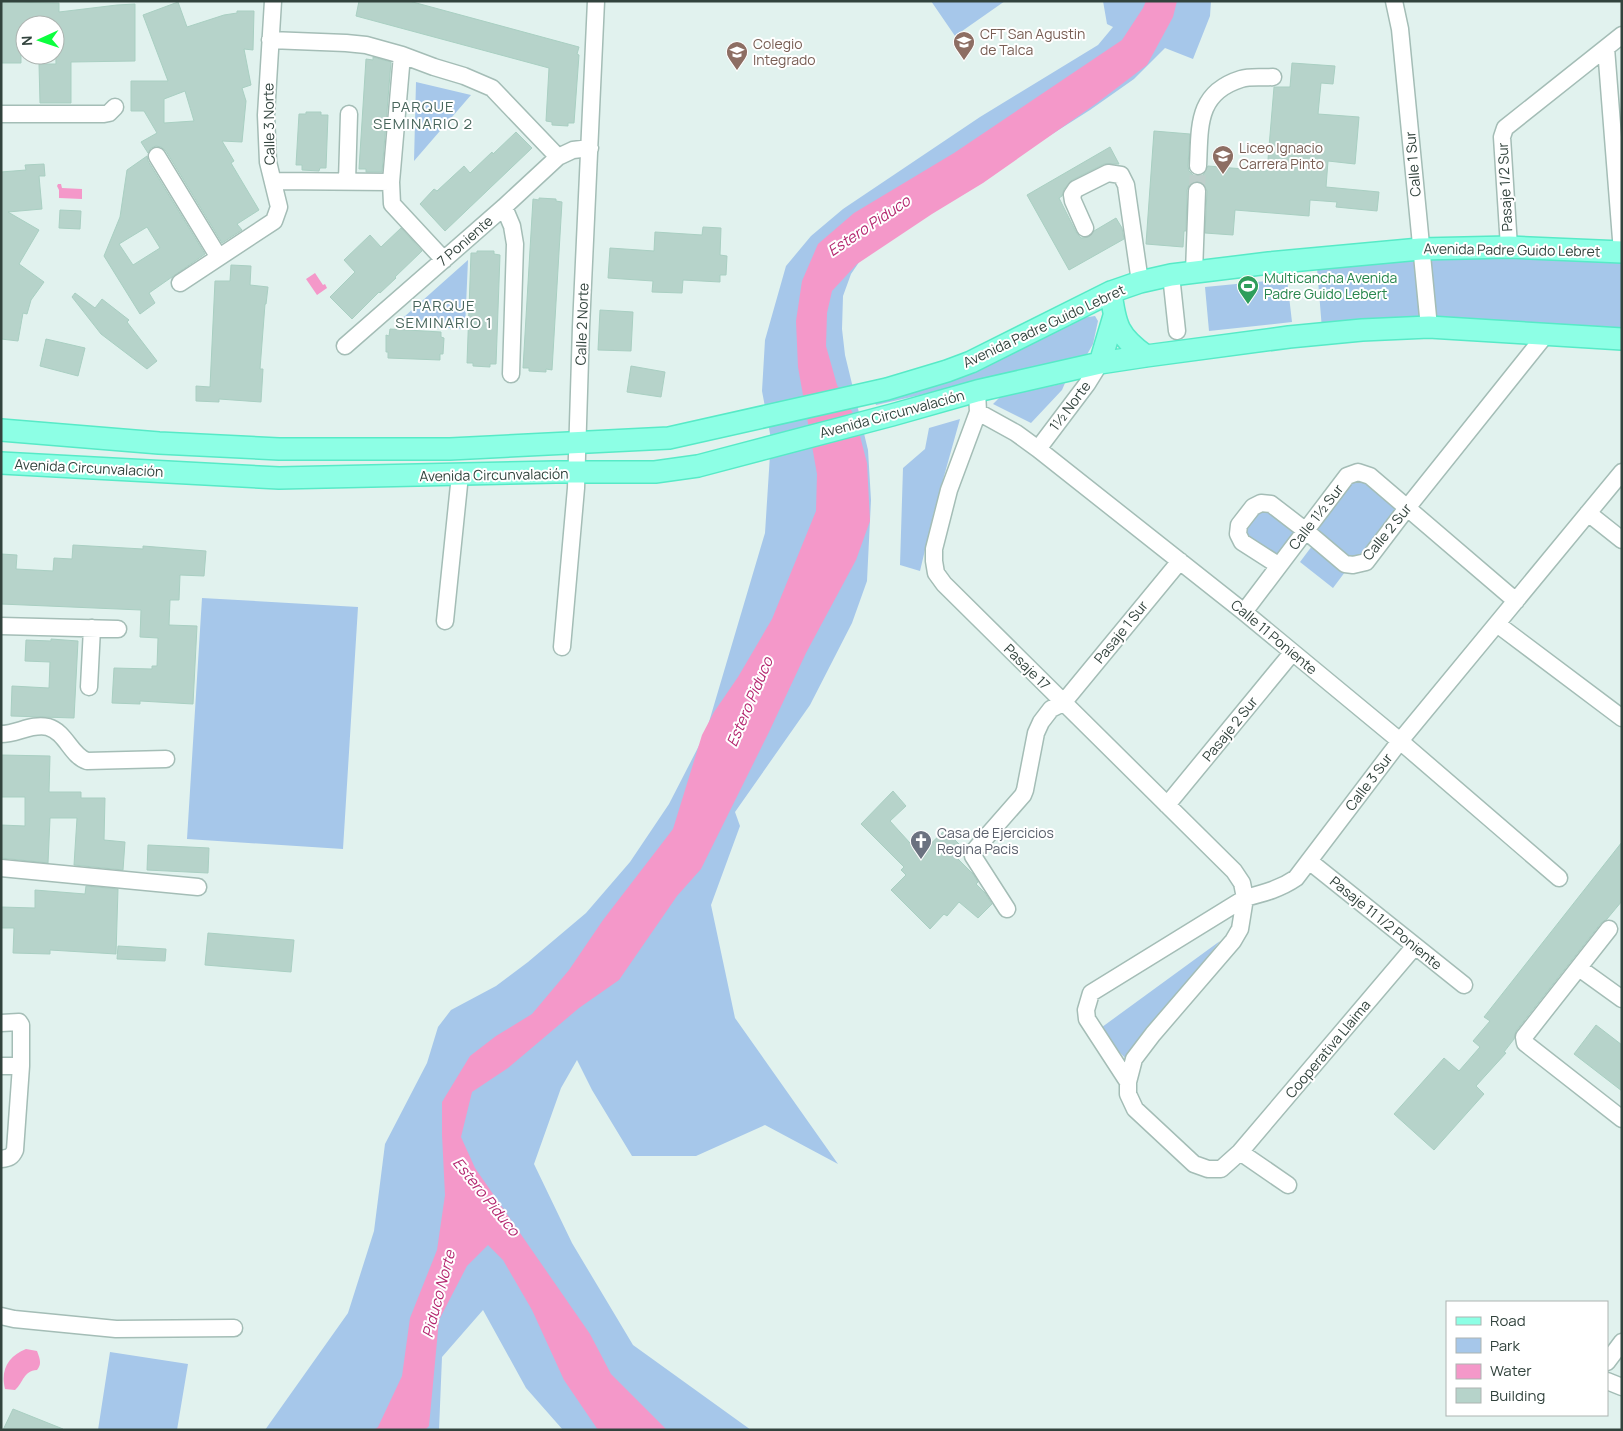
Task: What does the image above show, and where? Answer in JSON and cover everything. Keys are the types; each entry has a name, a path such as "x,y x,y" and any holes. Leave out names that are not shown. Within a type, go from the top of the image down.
{"main road":[{"name":"Avenida Padre Guido Lebret","path":"887,389 972,362 1112,292 1140,282 1171,275 1269,263 1420,249 1509,247 1622,252"},
{"path":"1112,292 1114,316 1122,333 1130,344 1146,356"},
{"path":"1100,363 1114,316"},
{"path":"977,390 1100,363 1289,337 1362,330 1429,327 1622,339"},
{"name":"Avenida Circunvalación","path":"1,430 159,443 279,449 450,449 669,438 887,389"},
{"name":"Avenida Circunvalación","path":"1,463 279,478 654,472 698,466 892,415 977,390"}],"street":[{"name":"Calle 3 Norte","path":"180,283 218,256 274,221 279,207 268,162 266,115 273,1"},
{"name":"Calle 2 Norte","path":"562,647 577,473 596,1"},
{"name":"Calle 1 Sur","path":"1394,1 1400,29 1429,327"},
{"path":"1622,35 1606,48 1622,252"},
{"path":"270,40 366,45 464,76 492,88 558,157"},
{"name":"Pasaje 1/2 Sur","path":"1509,247 1502,137 1505,128 1606,48"},
{"path":"402,55 391,182 392,204 444,260"},
{"path":"1198,166 1200,120 1207,105 1219,89 1242,78 1273,78"},
{"path":"1,114 104,114 115,107"},
{"path":"347,181 349,114"},
{"name":"7 Poniente","path":"345,346 504,207 558,157 573,150 590,148"},
{"path":"157,156 218,256"},
{"path":"1085,228 1073,201 1072,195 1076,189 1108,173 1121,175 1126,185 1140,282"},
{"path":"272,180 391,182"},
{"path":"1194,272 1197,191"},
{"path":"504,207 512,226 515,244 510,374"},
{"path":"1171,275 1177,331"},
{"name":"Calle 2 Sur","path":"1278,565 1242,542 1238,534 1238,525 1253,506 1260,503 1271,504 1306,530 1344,564 1366,562 1547,333"},
{"name":"1½ Norte","path":"1038,449 1087,384 1100,363"},
{"name":"Pasaje 17","path":"977,390 978,412 949,490 938,529 934,549 936,573 944,584 1234,871 1242,883 1245,898"},
{"name":"Calle 11 Poniente","path":"978,412 1016,432 1180,560 1400,741 1559,878"},
{"name":"Calle 1½ Sur","path":"1244,612 1347,476 1358,472 1370,476 1516,601"},
{"name":"Calle 3 Sur","path":"1128,1082 1087,1019 1086,1010 1091,993 1245,898 1283,887 1296,878 1400,741 1622,472"},
{"path":"445,621 460,476"},
{"path":"1588,513 1622,540"},
{"name":"Pasaje 1 Sur","path":"1007,909 973,856 973,852 1023,794 1036,732 1041,722 1051,709 1063,702 1180,560"},
{"path":"1497,624 1622,718"},
{"path":"1,626 118,629"},
{"path":"89,687 92,628"},
{"name":"Pasaje 2 Sur","path":"1167,805 1292,653"},
{"path":"1,734 14,733 33,726 49,727 62,735 82,759 87,761 166,759"},
{"name":"Pasaje 11 1/2 Poniente","path":"1309,861 1464,985"},
{"path":"1,868 198,887"},
{"path":"1128,1082 1134,1059 1153,1034 1233,941 1240,929 1245,898"},
{"path":"1608,929 1524,1037 1524,1041 1622,1119"},
{"name":"Cooperativa Llaima","path":"1128,1082 1128,1094 1135,1109 1194,1164 1208,1169 1221,1169 1240,1152 1415,946"},
{"path":"1579,968 1622,999"},
{"path":"1,1023 20,1022 21,1025 21,1066 15,1150 8,1158 1,1159"},
{"path":"1,1066 21,1066"},
{"path":"1240,1152 1288,1185"},
{"path":"1,1316 14,1319 116,1329 234,1328"},
{"path":"1608,1361 1622,1342"},
{"path":"1608,1381 1622,1387"}],"green space":[{"path":"931,1 1005,1 955,36"},
{"path":"1103,1 1211,1 1210,16 1193,59 1165,48 1134,79 1090,110 866,252 851,274 843,296 842,329 845,355 868,450 871,500 867,581 852,623 810,705 735,812 740,826 711,905 735,1018 838,1164 765,1125 696,1156 632,1156 592,1090 577,1060 561,1088 534,1164 572,1243 633,1345 751,1430 563,1430 526,1388 483,1310 442,1357 439,1430 265,1430 348,1313 374,1231 385,1144 427,1063 438,1027 451,1010 496,986 528,962 586,913 630,862 669,804 706,732 765,533 771,439 762,391 765,340 786,266 811,236 843,209 980,117 1098,45 1113,27 1107,24"},
{"path":"416,82 471,95 414,161"},
{"path":"1429,258 1622,259 1622,332 1322,329 1317,268"},
{"path":"468,260 465,329 395,325"},
{"name":"Multicancha Avenida Padre Guido Lebert","path":"1287,279 1292,322 1209,331 1205,287"},
{"path":"1095,316 1098,321 1093,344 1085,358 876,405 874,401 977,370 1082,318"},
{"path":"1065,383 1062,390 1031,423 993,404 1000,397"},
{"path":"960,419 920,571 900,565 903,468 925,449 929,428"},
{"path":"1358,472 1407,508 1360,564 1306,531 1278,565 1242,542 1239,525 1261,503 1306,530"},
{"path":"1312,546 1345,572 1333,588 1300,562"},
{"path":"202,598 358,607 343,849 187,839"},
{"path":"1220,941 1127,1060 1098,1030"},
{"path":"110,1352 188,1364 177,1430 98,1430"}],"water":[{"path":"1146,1 1177,1 1173,17 1147,65 1097,103 983,183 932,214 857,264 832,291 827,313 826,346 837,385 855,417 867,463 870,521 856,560 806,653 701,869 677,896 619,980 579,1008 508,1068 472,1092 461,1137 475,1168 590,1334 611,1374 667,1430 598,1430 564,1380 532,1310 503,1260 488,1245 467,1266 439,1320 429,1426 425,1430 374,1430 378,1427 402,1376 410,1318 437,1250 445,1195 442,1102 470,1056 496,1036 532,1014 569,970 603,920 673,829 702,735 714,712 738,677 772,619 816,511 817,474 798,367 796,321 802,281 818,244 854,213 954,153 1122,40"},
{"path":"58,184 61,184 62,188 82,189 82,199 59,198"},
{"path":"315,273 327,288 317,295 306,279"},
{"path":"26,1349 37,1351 40,1361 39,1368 29,1372 15,1390 5,1389 4,1375 7,1364 15,1355"}],"building":[{"path":"359,1 409,1 579,47 577,54 579,55 574,123 568,123 568,126 552,125 552,122 546,121 549,68 356,16"},
{"path":"1,2 59,3 59,12 135,4 135,61 71,62 71,103 40,103 39,65 65,65 65,15 15,15 15,63 1,63"},
{"path":"178,2 187,27 224,15 237,13 237,11 254,11 253,50 244,49 251,85 242,88 246,101 242,142 222,141 234,161 231,163 259,210 237,224 242,230 222,243 166,151 156,146 151,148 148,153 141,142 157,133 144,111 131,111 131,81 168,81 143,15","holes":["185,91 194,121 164,123 164,99"]},
{"path":"373,57 391,62 382,172 366,172 366,169 359,169 366,59 373,60"},
{"path":"1292,63 1335,66 1333,84 1321,83 1318,114 1359,117 1355,164 1328,161 1326,187 1379,192 1377,211 1336,207 1337,202 1310,200 1309,216 1235,210 1233,235 1205,233 1207,191 1203,183 1197,181 1189,185 1187,190 1186,231 1184,231 1183,247 1146,244 1154,131 1190,134 1188,166 1189,171 1193,175 1203,175 1208,166 1267,171 1274,87 1290,87"},
{"path":"306,112 321,112 321,115 328,115 326,168 320,168 319,171 302,170 302,165 296,165 299,114 306,114"},
{"path":"516,132 532,148 445,231 420,204 434,189 437,191 464,166 470,173"},
{"path":"1110,147 1119,164 1104,164 1072,180 1059,198 1081,238 1089,237 1094,231 1116,218 1122,228 1124,239 1069,270 1027,195"},
{"path":"147,156 148,161 205,254 149,293 155,303 140,314 104,256 120,217 127,170","holes":["147,227 160,248 133,265 119,244"]},
{"path":"44,164 45,176 39,176 42,209 8,212 39,230 19,264 44,282 31,300 27,314 23,313 18,341 1,339 1,172 26,170 25,165"},
{"path":"539,198 556,199 556,201 562,202 552,370 546,369 546,372 529,371 529,368 523,368 533,199 539,200"},
{"path":"60,210 81,211 80,229 59,228"},
{"path":"703,227 721,228 720,255 727,256 726,275 720,275 720,282 683,280 682,293 652,292 653,281 608,278 610,248 654,251 655,232 702,235"},
{"path":"401,228 422,251 352,319 330,297 355,272 344,260 370,235 381,247"},
{"path":"477,251 494,251 494,254 500,255 496,364 490,364 490,367 473,366 473,363 467,363 471,253 477,253"},
{"path":"231,265 251,266 250,285 268,287 260,369 263,369 261,402 219,399 219,402 196,401 196,386 210,387 215,281 230,281"},
{"path":"75,293 95,308 102,299 129,320 127,322 157,361 147,369 101,334 72,297"},
{"path":"600,310 633,312 631,351 598,350"},
{"path":"390,329 441,332 441,337 444,338 443,354 440,354 440,360 388,358 386,335 389,336"},
{"path":"46,339 85,348 78,376 40,366"},
{"path":"631,366 665,372 661,397 627,392"},
{"path":"73,545 143,549 143,546 206,551 204,576 180,575 179,600 170,600 169,625 197,626 193,704 140,701 140,704 112,703 114,668 152,669 152,666 157,666 158,638 140,637 141,610 1,604 1,554 17,555 16,569 53,571 54,558 72,559"},
{"path":"51,639 78,641 74,718 11,716 12,686 49,688 50,662 25,661 26,640 51,641"},
{"path":"1,755 50,756 49,792 81,792 81,798 105,798 104,840 125,842 123,870 74,865 77,818 50,818 48,863 1,858 1,825 25,826 25,797 1,797"},
{"name":"Casa de Ejercicios Regina Pacis","path":"893,791 906,806 890,821 920,854 945,830 964,849 958,859 973,874 978,882 976,884 992,904 978,918 959,902 947,916 944,914 930,929 891,890 906,875 901,870 904,867 861,824"},
{"path":"1622,842 1622,901 1607,919 1601,923 1516,1031 1514,1039 1504,1052 1506,1053 1476,1086 1484,1094 1434,1150 1394,1114 1444,1058 1459,1071 1480,1047 1473,1041 1490,1021 1484,1017"},
{"path":"148,845 209,848 208,873 147,870"},
{"path":"86,886 118,889 116,954 50,950 50,954 13,953 14,928 1,928 1,907 35,908 35,890 85,894"},
{"path":"208,933 294,940 291,972 205,965"},
{"path":"118,946 166,949 165,961 117,959"},
{"path":"1596,1025 1622,1045 1622,1091 1574,1054"},
{"path":"13,1409 63,1429 63,1430 3,1430"}],"tunnel":[{"path":"1197,191 1198,166"}],"place":[{"name":"CFT San Agustin de Talca","path":"964,61"},
{"name":"Colegio Integrado","path":"737,71"},
{"name":"Liceo Ignacio Carrera Pinto","path":"1223,175"},
{"name":"Multicancha Avenida Padre Guido Lebert","path":"1248,305"},
{"name":"Casa de Ejercicios Regina Pacis","path":"921,860"}],"district":[{"name":"PARQUE SEMINARIO 2","path":"423,116"},
{"name":"PARQUE SEMINARIO 1","path":"444,314"}],"water label":[{"name":"Estero Piduco","path":"869,226"},
{"name":"Estero Piduco","path":"750,702"},
{"name":"Estero Piduco","path":"486,1197"},
{"name":"Piduco Norte","path":"439,1294"}]}
